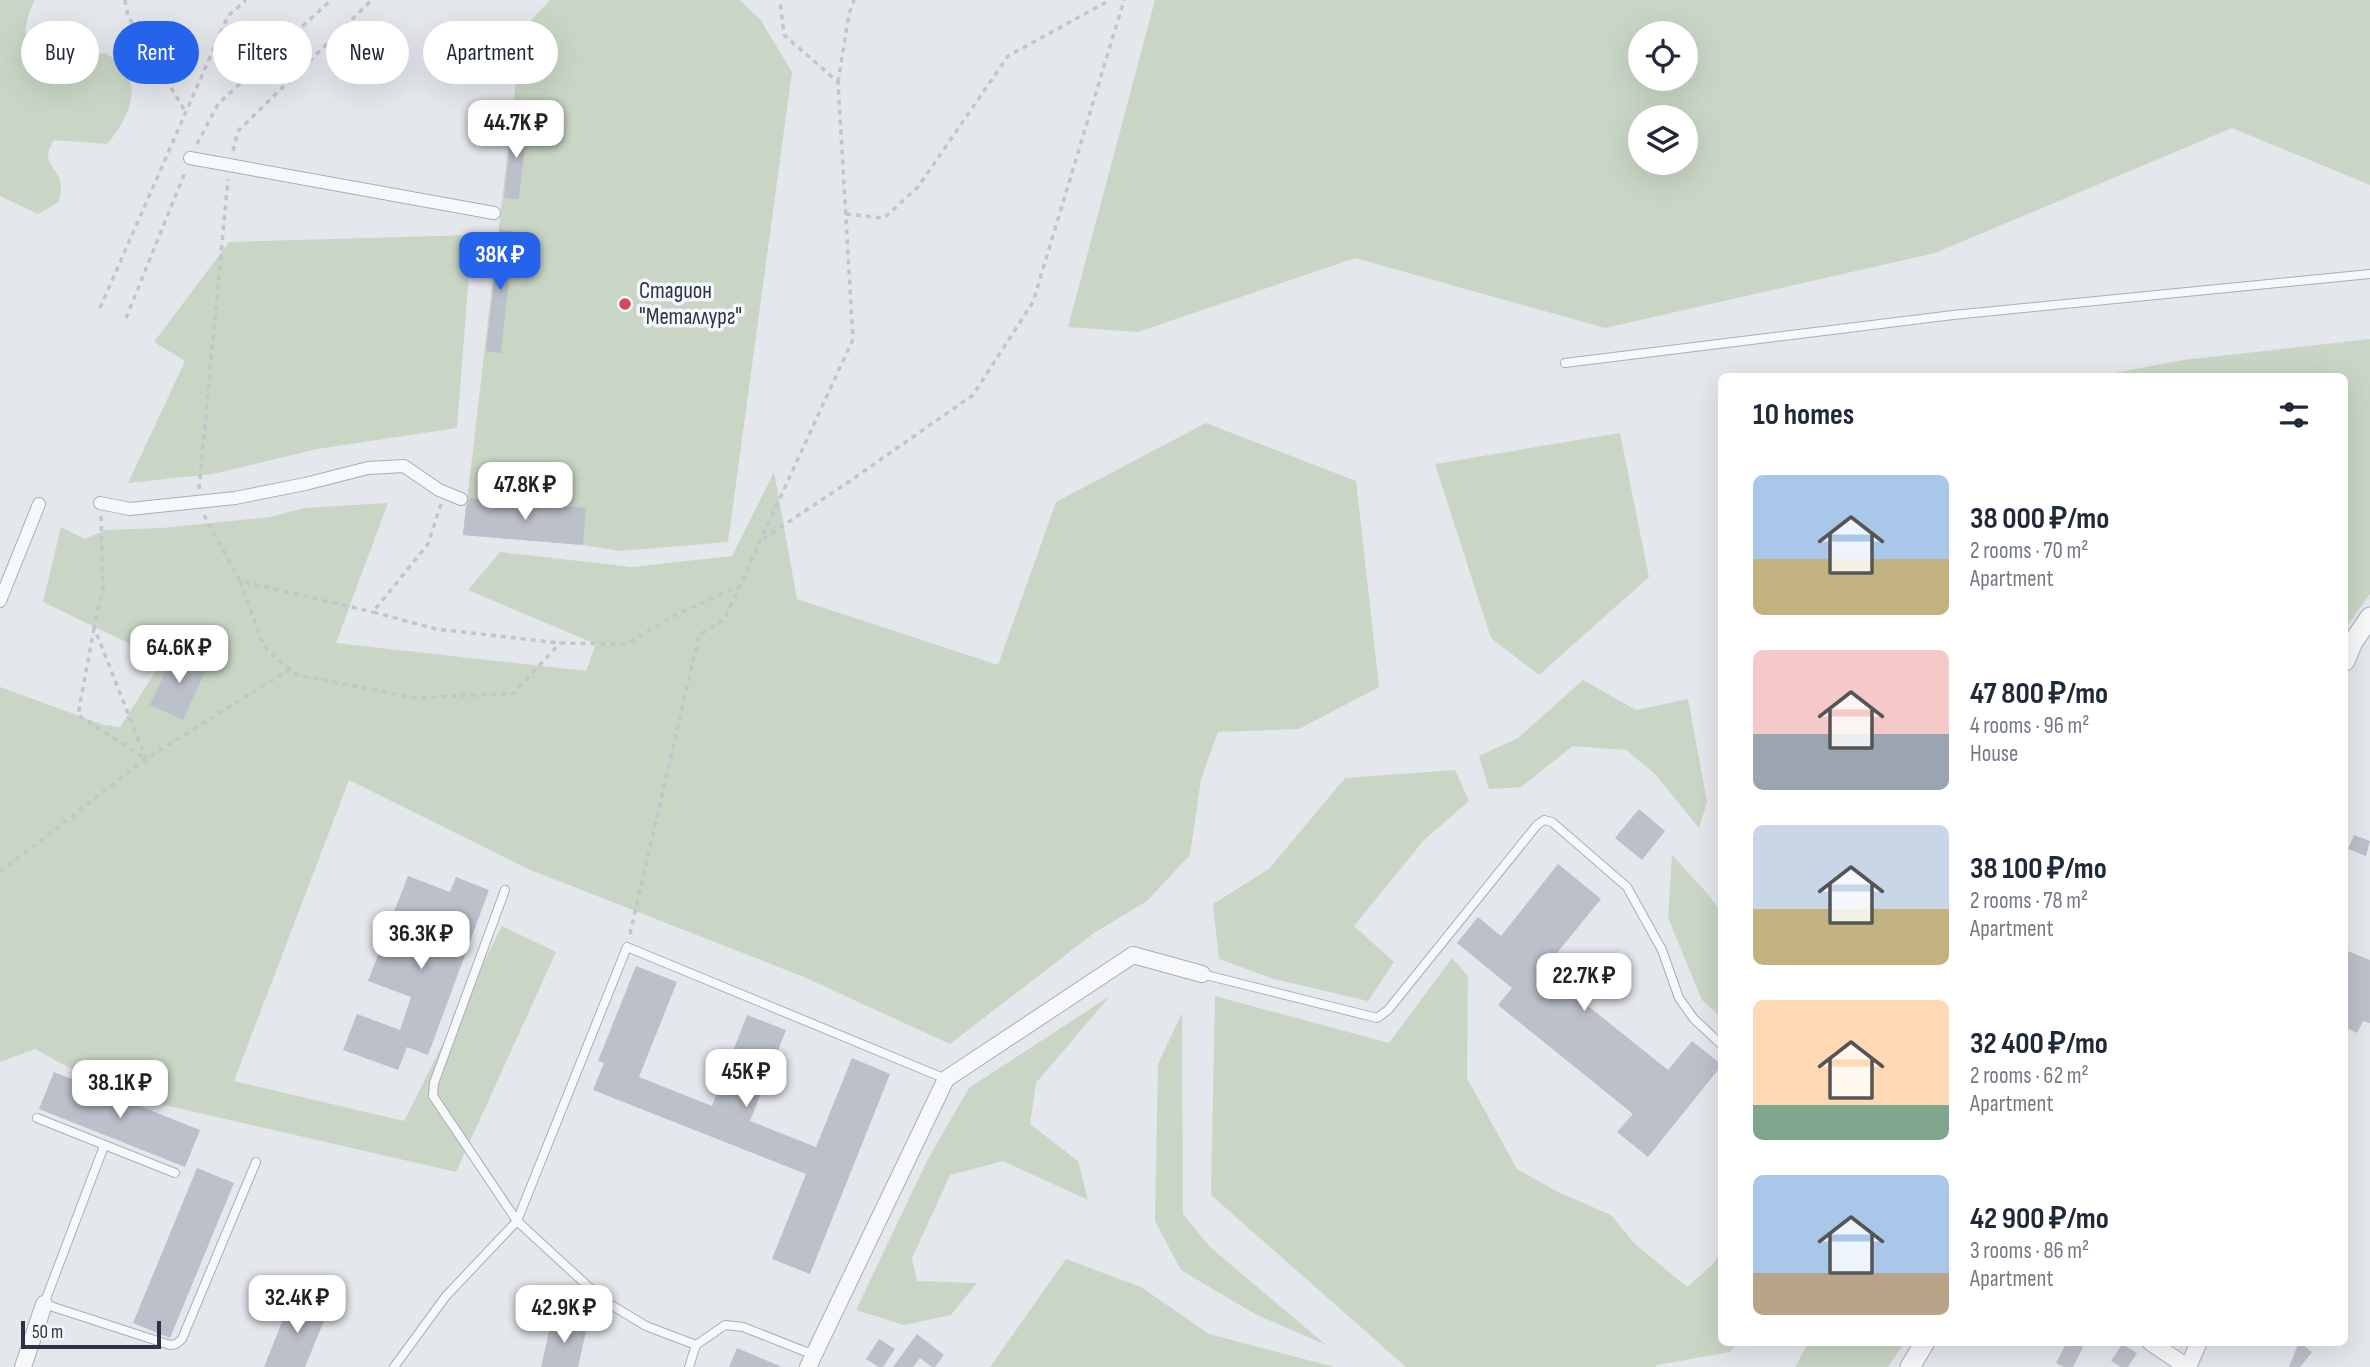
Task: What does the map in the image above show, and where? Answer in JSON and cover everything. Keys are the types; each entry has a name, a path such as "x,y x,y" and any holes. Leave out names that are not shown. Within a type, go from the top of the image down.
{"street":[{"path":"190,159 494,213"},
{"path":"100,503 130,509 235,498 305,485 368,468 404,466 461,499"},
{"path":"0,601 39,504"},
{"path":"2348,654 2370,617"},
{"path":"811,1361 946,1079 1133,955 1202,974"},
{"path":"23,1367 44,1304"},
{"path":"1910,1367 1923,1346"},
{"path":"2156,1346 2188,1367 2197,1346"}],"lane":[{"path":"1565,363 1953,315 2370,274"},
{"path":"1202,974 1377,1018 1388,1010 1537,825 1544,820 1552,822 1627,887 1662,950 1679,998 1694,1019 1718,1041"},
{"path":"505,890 432,1090 433,1096 517,1222 603,1300 646,1326 696,1345"},
{"path":"394,1367 446,1296 517,1222 627,947 946,1079"},
{"path":"37,1118 175,1172"},
{"path":"104,1146 44,1304 161,1343 176,1344 182,1339 257,1162"},
{"path":"689,1367 696,1345 725,1325 743,1327 811,1361"}],"path":[{"path":"125,0 128,16 186,112"},
{"path":"100,308 228,16 246,0"},
{"path":"126,318 190,159 218,104 331,0"},
{"path":"372,0 238,131 230,166 197,502 240,581 264,648 297,675 417,698 514,694 559,643"},
{"path":"780,0 784,35 838,82"},
{"path":"627,947 699,635 724,620 853,339 838,82 849,14 854,0"},
{"path":"846,214 884,218 918,187 1007,57 1110,0"},
{"path":"761,540 973,395 1033,302 1124,0"},
{"path":"373,612 428,544 445,492"},
{"path":"100,503 103,589 78,715 146,759"},
{"path":"240,581 436,629 559,643 626,645 677,614 740,586"},
{"path":"94,627 146,759"},
{"path":"0,872 146,759 289,669"}],"green space":[{"path":"0,0 35,0 27,21 21,21 21,84 99,84 99,54 106,53 113,59 113,84 131,84 131,101 119,129 107,144 54,140 48,157 60,180 59,202 38,214 0,196"},
{"name":"Стадион \"Металлург\"","path":"550,0 739,0 760,19 792,72 728,542 620,551 583,545 463,535 516,84 558,84 558,21 530,21"},
{"path":"1155,0 2370,0 2370,185 2232,128 1935,253 1605,328 1355,258 1138,332 1068,327"},
{"path":"472,235 457,428 317,449 213,474 128,483 185,361 154,342 229,242"},
{"path":"2370,339 2370,594 2348,625 2348,373 2114,373 2183,360"},
{"path":"1206,423 1356,481 1379,687 1299,729 1218,732 1201,779 1190,855 1147,901 1094,933 950,1044 804,977 528,869 349,780 234,1081 404,1121 502,926 556,952 456,1172 117,1094 35,1049 0,1062 0,687 104,725 120,727 163,660 43,602 61,527 85,539 105,530 162,528 270,517 304,508 388,503 336,643 586,671 596,644 468,590 500,552 632,567 732,556 774,472 797,599 998,665 1056,502"},
{"path":"1620,433 1649,577 1539,675 1491,638 1435,464"},
{"path":"1583,680 1636,710 1688,699 1707,802 1699,828 1654,773 1626,750 1573,746 1521,787 1489,789 1479,756 1518,738"},
{"path":"1455,770 1469,801 1424,840 1354,926 1394,962 1368,1001 1274,979 1219,959 1213,904 1269,869 1345,778"},
{"path":"1672,855 1718,908 1718,1014 1702,1000 1668,918"},
{"path":"1452,958 1468,976 1467,1078 1517,1169 1560,1193 1611,1215 1635,1244 1687,1287 1718,1257 1718,1346 1735,1346 1730,1352 1655,1367 1406,1367 1211,1195 1215,996 1389,1043"},
{"path":"1110,996 1036,1083 1030,1124 1078,1161 1088,1200 1003,1161 950,1175 912,1258 917,1281 977,1283 951,1315 904,1325 856,1310 928,1159 969,1088"},
{"path":"1182,1013 1183,1214 1210,1247 1326,1345 1255,1314 1181,1270 1155,1221 1158,1064"},
{"path":"1066,1259 1141,1287 1209,1334 1334,1367 990,1367"},
{"path":"1807,1346 1902,1346 1888,1367 1795,1367"}],"building":[{"path":"513,120 527,122 519,199 504,198"},
{"path":"500,230 514,231 501,353 486,351"},
{"path":"470,498 586,508 583,545 463,535 466,506"},
{"path":"175,650 208,665 183,720 150,705"},
{"path":"1639,809 1665,831 1642,860 1615,838"},
{"path":"2354,835 2370,841 2366,856 2348,849"},
{"path":"1558,864 1601,899 1543,970 1668,1070 1692,1041 1718,1062 1718,1070 1648,1157 1617,1132 1633,1114 1498,1005 1512,988 1457,943 1478,917 1501,936"},
{"path":"408,876 450,892 456,877 489,890 428,1055 407,1047 398,1070 343,1050 357,1014 400,1030 411,997 368,981 382,945 425,961 437,928 394,912"},
{"path":"2348,951 2370,960 2370,1023 2363,1021 2357,1033 2348,1028"},
{"path":"636,966 677,982 639,1077 712,1106 747,1015 786,1030 750,1121 816,1147 852,1058 890,1074 810,1274 772,1259 806,1174 593,1090 604,1063 598,1061"},
{"path":"54,1072 200,1130 185,1167 39,1109"},
{"path":"197,1168 234,1183 170,1338 133,1323"},
{"path":"292,1297 328,1311 305,1367 264,1367"},
{"path":"552,1319 587,1327 578,1367 541,1367"},
{"path":"917,1334 944,1355 935,1367 920,1358 913,1367 893,1367"},
{"path":"879,1339 895,1349 883,1367 866,1359"},
{"path":"2065,1346 2083,1347 2073,1367 2056,1363"},
{"path":"2121,1346 2137,1353 2128,1367 2121,1367 2111,1361"},
{"path":"2297,1346 2304,1346 2312,1352 2300,1367 2289,1367"},
{"path":"737,1348 782,1367 729,1367"}],"place":[{"name":"Стадион \"Металлург\"","path":"625,304"}]}
